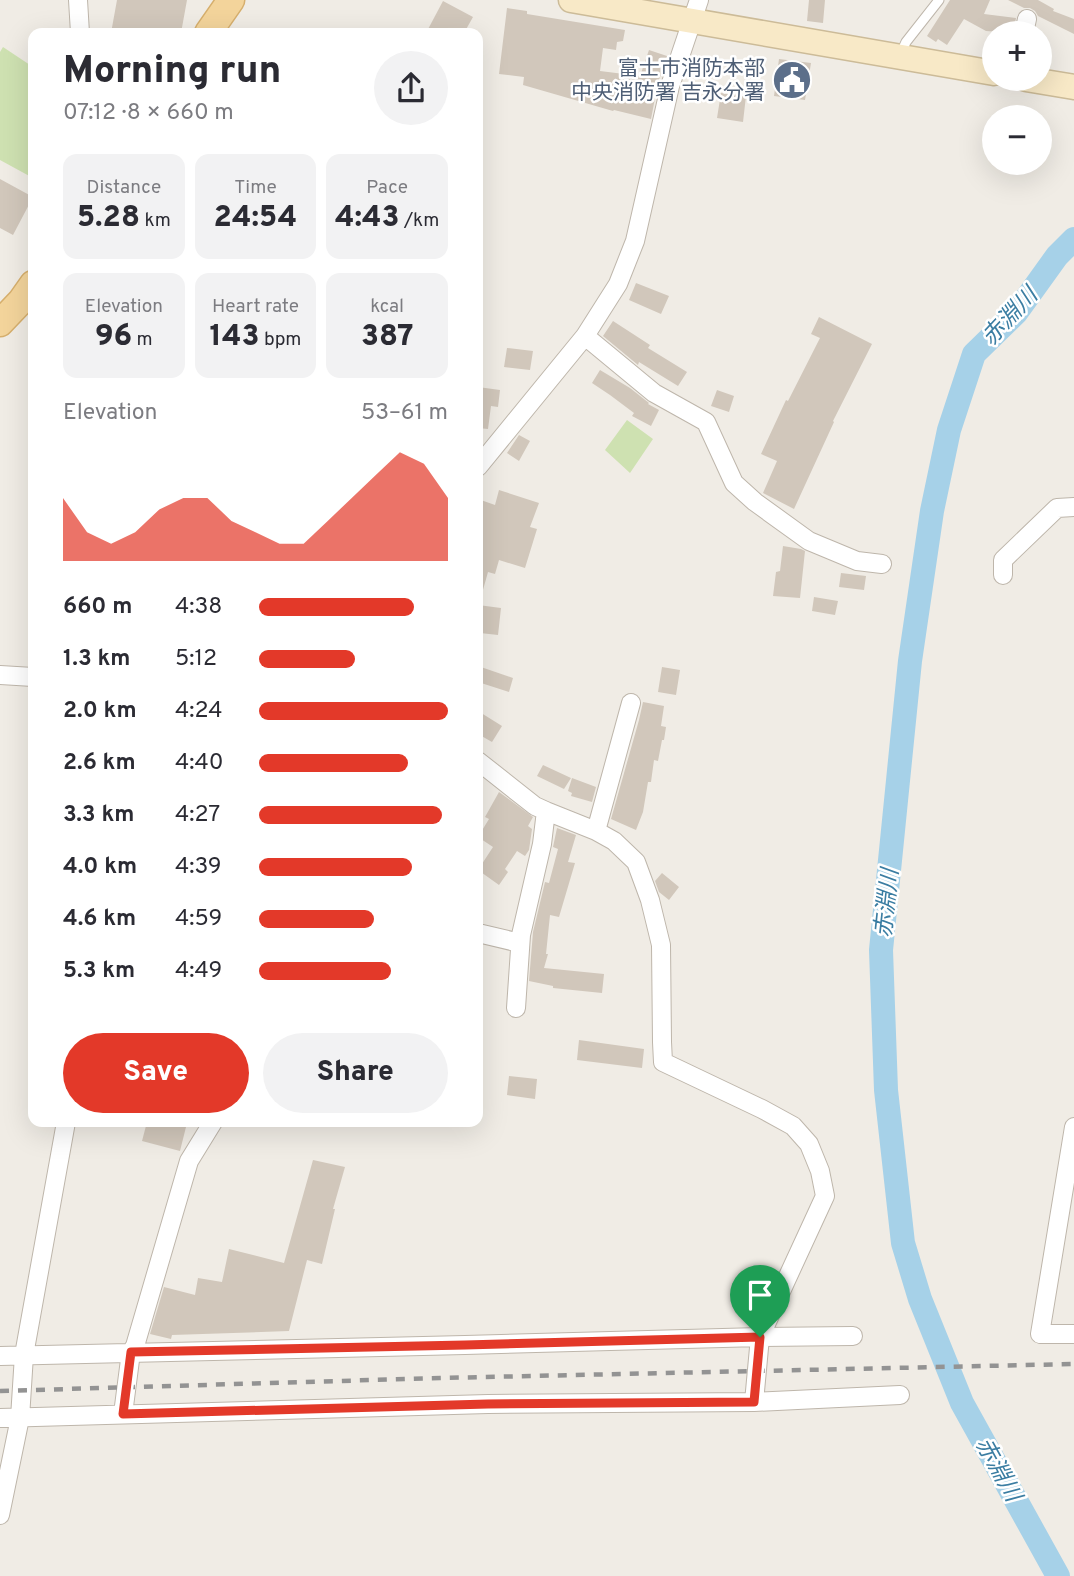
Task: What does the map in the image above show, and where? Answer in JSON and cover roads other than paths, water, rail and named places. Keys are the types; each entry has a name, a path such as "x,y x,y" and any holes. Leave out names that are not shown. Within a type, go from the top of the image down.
{"main road":[{"path":"211,28 230,0"},
{"path":"0,323 28,291"}],"street":[{"path":"78,0 80,28"},
{"path":"571,0 695,11 899,58 982,71"},
{"path":"483,461 585,336 618,284 635,241 670,86 695,11"},
{"path":"1052,83 1073,86"},
{"path":"585,336 654,393 706,422 733,483 755,502 809,541 857,561 882,564"},
{"path":"1003,575 1003,560 1022,541 1057,508 1074,507"},
{"path":"0,675 28,677"},
{"path":"596,831 631,703"},
{"path":"483,765 535,806 596,831 614,841 636,862 650,900 661,944 663,1062 793,1126 809,1144 820,1171 825,1196 760,1337 754,1402"},
{"path":"516,1007 520,943 542,844 546,811"},
{"path":"483,934 520,943"},
{"path":"0,1515 20,1418 24,1355 65,1127"},
{"path":"123,1414 131,1352 190,1161 210,1127"},
{"path":"1074,1127 1040,1334 1074,1334"},
{"path":"0,1356 853,1336"},
{"path":"0,1418 488,1404 754,1402 900,1395"}],"lane":[{"path":"899,58 905,41 939,0"}],"waterway":[{"name":"赤淵川","path":"1058,1576 962,1403 920,1299 903,1243 886,1090 881,950 910,661 932,511 949,430 974,354 1016,313 1057,256 1074,239"}],"railway":[{"path":"0,1391 1074,1364"}],"place":[{"name":"富士市消防本部 中央消防署 吉永分署","path":"792,80"}]}
